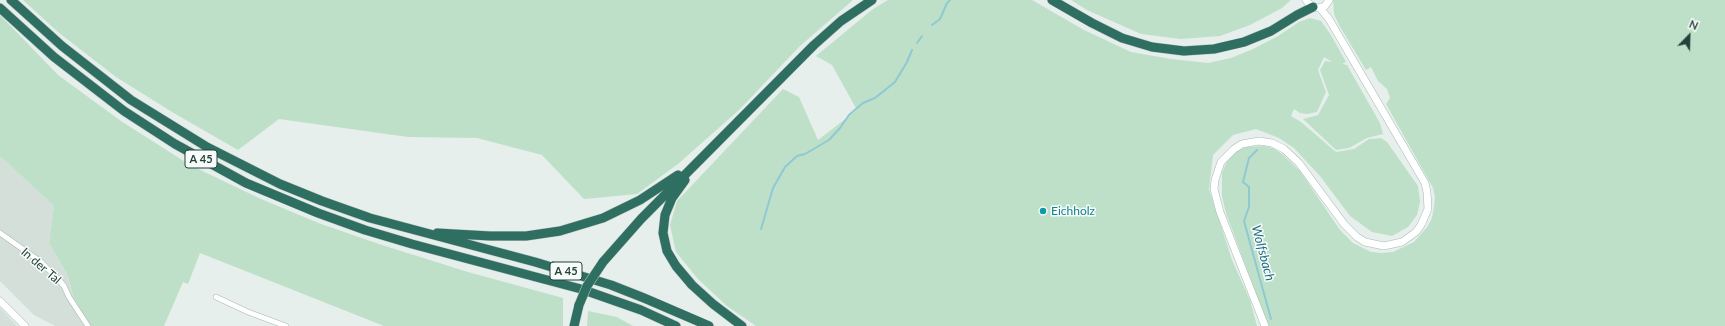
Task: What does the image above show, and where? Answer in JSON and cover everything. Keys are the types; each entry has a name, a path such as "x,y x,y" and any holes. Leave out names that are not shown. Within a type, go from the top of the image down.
{"highway":[{"name":"A 45","path":"11,0 78,60 130,100 207,147 280,184 370,218 586,277 644,298 709,326"},
{"path":"574,326 579,306 587,286 602,262 632,228 827,33 872,0"},
{"path":"1052,0 1092,24 1122,38 1152,47 1184,51 1214,49 1244,42 1271,31 1317,4"},
{"name":"A 45","path":"0,8 87,83 144,124 201,159 267,192 365,230 419,246 581,289 641,310 676,326"},
{"path":"417,232 526,236 560,231 603,218 640,200 699,160"},
{"path":"699,160 668,206 663,224 664,244 676,266 689,282 713,304 742,326"},
{"path":"641,310 663,326"}],"main road":[{"path":"1264,326 1220,212 1214,189 1216,175 1221,162 1234,149 1242,144 1259,140 1272,143 1284,149 1299,163 1350,231 1357,237 1370,244 1384,246 1393,245 1409,238 1421,225 1428,209 1425,183 1329,19 1317,4"},
{"path":"0,301 25,326"}],"street":[{"name":"In der Tal","path":"0,233 41,262 61,283 88,326"},
{"path":"216,296 248,312 286,326"}],"shaded area":[{"path":"0,156 54,206 49,243 68,276 73,296 90,326 55,326 34,315 0,281"},
{"path":"0,308 17,326 0,326"}],"green space":[{"path":"23,0 853,0 800,46 739,110 678,164 637,194 584,199 542,155 477,138 408,137 279,119 238,150 172,112 116,77 58,32"},
{"path":"888,0 1032,0 1084,30 1131,52 1171,59 1208,63 1231,58 1253,49 1278,36 1299,22 1310,18 1321,21 1331,35 1346,62 1342,64 1347,65 1380,123 1383,134 1367,138 1349,148 1336,150 1303,119 1318,115 1329,95 1320,70 1325,61 1332,62 1324,57 1318,70 1326,92 1317,112 1307,114 1300,113 1294,109 1291,116 1301,122 1336,152 1354,149 1369,139 1381,138 1387,142 1418,186 1420,202 1417,215 1408,227 1392,236 1372,232 1350,216 1320,176 1294,148 1279,138 1256,129 1233,135 1213,155 1209,189 1232,260 1250,300 1257,326 756,326 727,306 698,279 676,252 670,225 677,201 783,89 799,97 818,140 857,110 832,65 816,56 873,9"},
{"path":"1071,0 1291,0 1282,8 1250,25 1220,36 1181,39 1141,34 1087,10"},
{"path":"1333,0 1725,0 1725,326 1268,326 1226,213 1222,196 1222,173 1227,161 1235,152 1246,147 1264,146 1273,148 1282,154 1300,171 1340,230 1353,243 1371,252 1393,252 1414,242 1428,226 1432,218 1435,197 1433,188 1386,104 1390,98 1387,89 1378,81 1371,67 1366,70 1339,25 1334,14"},
{"path":"0,15 58,75 121,121 190,165 261,199 321,224 468,272 563,298 563,326 384,326 200,253 188,284 183,282 164,326 90,326 73,296 68,276 49,243 54,206 0,156"},
{"path":"588,311 617,317 633,326 587,326"}],"waterway":[{"path":"932,25 940,19 947,3 950,0"},
{"path":"917,43 922,36"},
{"path":"761,229 773,188 785,167 797,156 805,154 829,140 849,115 863,103 875,98 895,82 907,62 912,50"},
{"name":"Wolfsbach","path":"1257,150 1249,158 1243,182 1249,187 1249,207 1244,221 1271,319"}],"place":[{"name":"Eichholz","path":"1043,211"}]}
